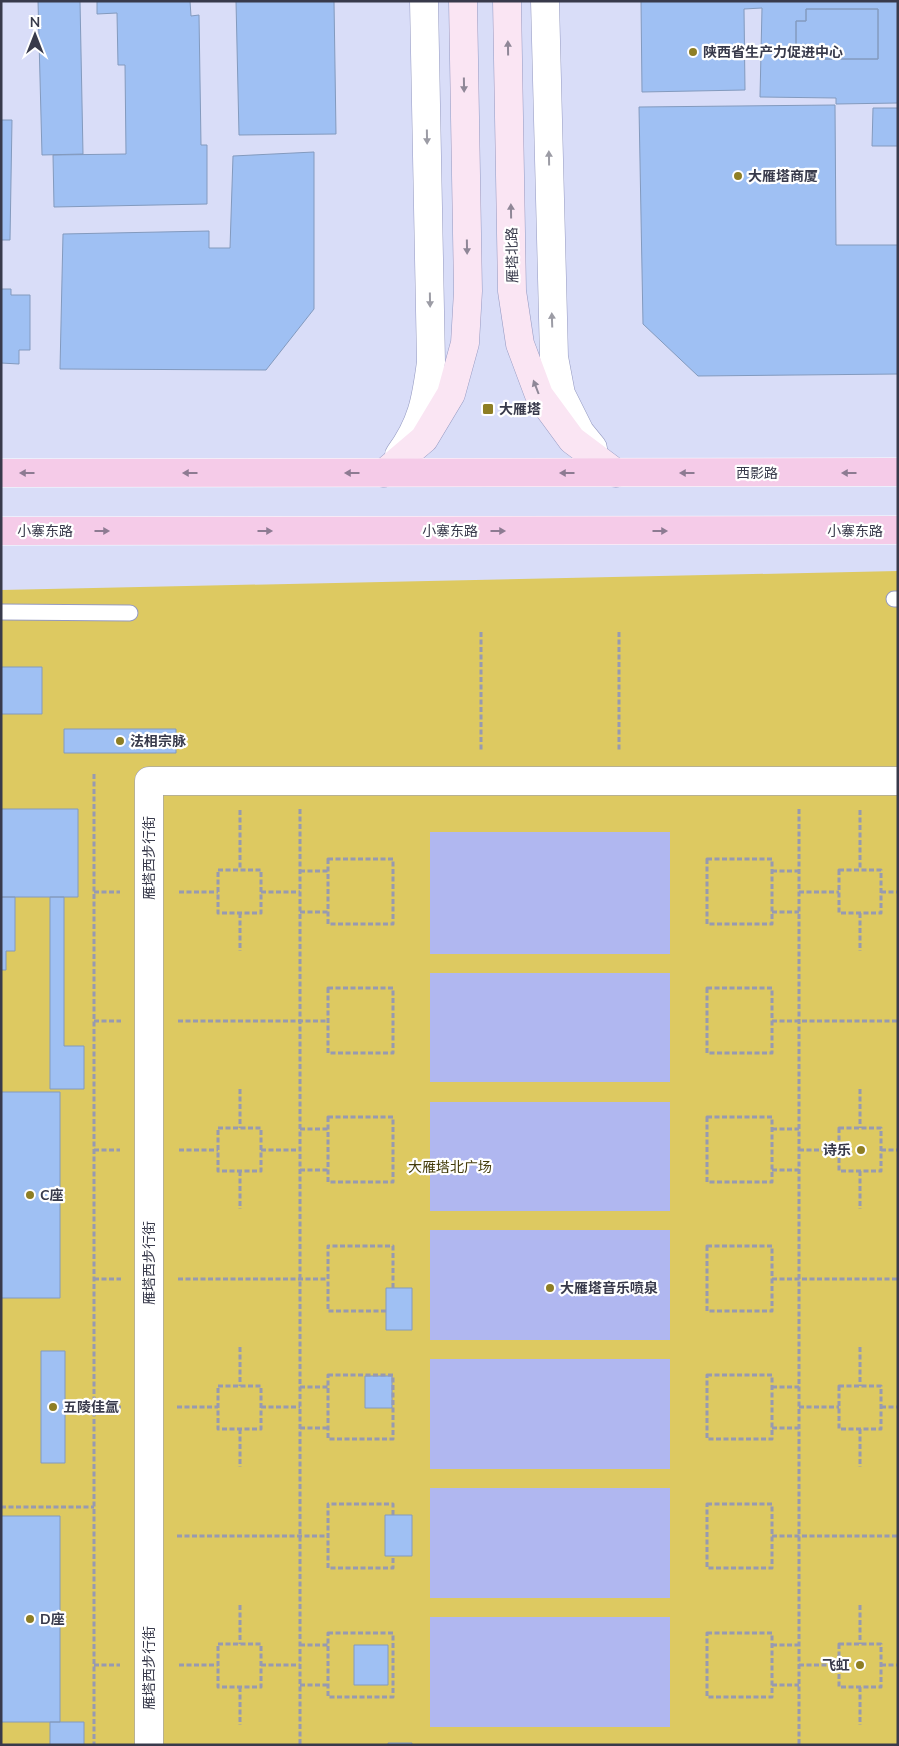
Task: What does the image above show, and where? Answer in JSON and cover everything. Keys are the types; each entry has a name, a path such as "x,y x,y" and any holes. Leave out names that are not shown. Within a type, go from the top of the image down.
{"main road":[{"path":"384,473 424,439 451,394 465,343 468,291 462,1"},
{"name":"雁塔北路","path":"507,1 512,291 520,344 539,395 572,440 616,473"},
{"name":"西影路","path":"616,473 898,472"},
{"path":"1,473 616,473"},
{"name":"小寨东路","path":"1,532 898,530"}],"street":[{"path":"384,473 412,438 426,400 430,362 424,1"},
{"path":"545,1 554,357 561,394 580,432 616,473"},
{"name":"雁塔西步行街","path":"149,1745 149,781 240,781"},
{"path":"240,781 898,781"}],"lane":[{"path":"1,612 130,613"}],"path":[{"path":"481,632 481,781"},
{"path":"619,632 619,781"},
{"path":"94,774 94,1745"},
{"path":"240,781 240,870"},
{"path":"300,781 300,1745"},
{"path":"800,781 800,1745"},
{"path":"860,781 860,870"},
{"path":"328,859 393,859 393,924 328,924 328,871 328,859"},
{"path":"707,859 772,859 772,871 772,924 707,924 707,859"},
{"path":"218,870 240,870 261,870 261,913 218,913 218,870"},
{"path":"838,870 860,870 881,870 881,913 838,913 838,870"},
{"path":"300,871 328,871"},
{"path":"772,871 800,871"},
{"path":"261,892 300,892"},
{"path":"800,892 838,892"},
{"path":"881,892 898,892"},
{"path":"300,912 328,912"},
{"path":"772,912 800,912"},
{"path":"240,913 240,951"},
{"path":"860,913 860,951"},
{"path":"328,988 393,988 393,1053 328,1053 328,1021 328,988"},
{"path":"707,988 772,988 772,1021 772,1053 707,1053 707,988"},
{"path":"94,1021 328,1021"},
{"path":"772,1021 898,1021"},
{"path":"240,1089 240,1128"},
{"path":"860,1089 860,1128"},
{"path":"328,1117 393,1117 393,1182 328,1182 328,1129 328,1117"},
{"path":"707,1117 772,1117 772,1129 772,1182 707,1182 707,1117"},
{"path":"218,1128 240,1128 261,1128 261,1171 218,1171 218,1128"},
{"path":"838,1128 860,1128 881,1128 881,1171 838,1171 838,1128"},
{"path":"300,1129 328,1129"},
{"path":"772,1129 800,1129"},
{"path":"261,1150 300,1150"},
{"path":"800,1150 838,1150"},
{"path":"881,1150 898,1150"},
{"path":"300,1170 328,1170"},
{"path":"772,1170 800,1170"},
{"path":"240,1171 240,1209"},
{"path":"860,1171 860,1209"},
{"path":"386,1311 328,1311 328,1246 393,1246 393,1288"},
{"path":"707,1246 772,1246 772,1278 772,1311 707,1311 707,1246"},
{"path":"94,1278 328,1278"},
{"path":"772,1278 898,1278"},
{"path":"240,1347 240,1386"},
{"path":"860,1347 860,1386"},
{"path":"328,1375 393,1375 393,1439 328,1439 328,1387 328,1375"},
{"path":"707,1375 772,1375 772,1387 772,1439 707,1439 707,1375"},
{"path":"218,1386 240,1386 261,1386 261,1429 218,1429 218,1386"},
{"path":"838,1386 860,1386 881,1386 881,1429 838,1429 838,1386"},
{"path":"300,1387 328,1387"},
{"path":"772,1387 800,1387"},
{"path":"261,1407 300,1407"},
{"path":"800,1407 838,1407"},
{"path":"881,1407 898,1407"},
{"path":"300,1428 328,1428"},
{"path":"772,1428 800,1428"},
{"path":"240,1429 240,1467"},
{"path":"860,1429 860,1467"},
{"path":"393,1515 393,1504 328,1504 328,1568 393,1568 393,1556"},
{"path":"707,1504 772,1504 772,1536 772,1568 707,1568 707,1504"},
{"path":"1,1507 94,1507"},
{"path":"149,1536 328,1536"},
{"path":"772,1536 898,1536"},
{"path":"240,1605 240,1644"},
{"path":"860,1605 860,1644"},
{"path":"328,1633 393,1633 393,1697 328,1697 328,1685 328,1633"},
{"path":"707,1633 772,1633 772,1645 772,1697 707,1697 707,1633"},
{"path":"218,1644 240,1644 261,1644 261,1687 218,1687 218,1644"},
{"path":"838,1644 860,1644 881,1644 881,1687 838,1687 838,1644"},
{"path":"300,1645 328,1645"},
{"path":"772,1645 800,1645"},
{"path":"261,1665 300,1665"},
{"path":"800,1665 838,1665"},
{"path":"881,1665 898,1665"},
{"path":"300,1685 328,1685"},
{"path":"772,1685 800,1685"},
{"path":"240,1687 240,1725"},
{"path":"860,1687 860,1725"}],"green space":[{"name":"大雁塔北广场","path":"898,571 898,1745 1,1745 1,590"}],"water":[{"path":"430,832 670,832 670,954 430,954"},
{"path":"430,973 670,973 670,1082 430,1082"},
{"path":"430,1102 670,1102 670,1211 430,1211"},
{"path":"430,1230 670,1230 670,1340 430,1340"},
{"path":"430,1359 670,1359 670,1469 430,1469"},
{"path":"430,1488 670,1488 670,1598 430,1598"},
{"path":"430,1617 670,1617 670,1727 430,1727"}],"building":[{"path":"38,1 80,1 83,154 42,155"},
{"path":"97,1 190,1 191,16 199,15 201,145 207,145 207,204 54,207 53,155 126,154 125,65 118,65 117,13 97,14"},
{"path":"236,1 334,1 336,134 239,135"},
{"name":"陕西省生产力促进中心","path":"641,1 898,1 898,103 836,104 836,98 760,97 762,8 744,9 745,90 642,92","holes":["806,9 878,9 878,59 808,59 808,45 796,45 796,21 806,21"]},
{"path":"806,9 878,9 878,59 808,59 808,45 796,45 796,21 806,21"},
{"name":"大雁塔商厦","path":"835,105 836,245 898,245 898,374 698,376 643,324 639,107"},
{"path":"873,108 898,108 898,146 872,146"},
{"path":"1,120 12,120 10,240 1,240"},
{"path":"314,152 314,309 266,370 60,369 63,234 209,231 209,248 230,248 233,156"},
{"path":"1,289 11,289 11,295 30,295 30,350 19,350 19,364 1,363"},
{"path":"1,667 42,667 42,714 1,714"},
{"name":"法相宗脉","path":"64,729 176,729 176,753 64,753"},
{"path":"1,809 78,809 78,897 1,897"},
{"path":"1,897 15,897 15,951 6,951 6,970 1,970"},
{"path":"50,897 64,897 64,1046 84,1046 84,1089 50,1089"},
{"name":"C座","path":"1,1092 60,1092 60,1298 1,1298"},
{"path":"386,1288 412,1288 412,1330 386,1330"},
{"name":"五陵佳氲","path":"41,1351 65,1351 65,1463 41,1463"},
{"path":"365,1376 392,1376 392,1408 365,1408"},
{"path":"385,1515 412,1515 412,1556 385,1556"},
{"name":"D座","path":"1,1516 60,1516 60,1722 1,1722"},
{"path":"354,1645 388,1645 388,1685 354,1685"},
{"path":"50,1722 84,1722 84,1745 50,1745"},
{"path":"388,1743 412,1743 412,1745 388,1745"}],"place":[{"name":"陕西省生产力促进中心","path":"693,52"},
{"name":"大雁塔商厦","path":"738,176"},
{"name":"大雁塔","path":"488,409"},
{"name":"法相宗脉","path":"120,741"},
{"name":"诗乐","path":"861,1150"},
{"name":"C座","path":"30,1195"},
{"name":"大雁塔音乐喷泉","path":"550,1288"},
{"name":"五陵佳氲","path":"53,1407"},
{"name":"D座","path":"30,1619"},
{"name":"飞虹","path":"860,1665"}]}
